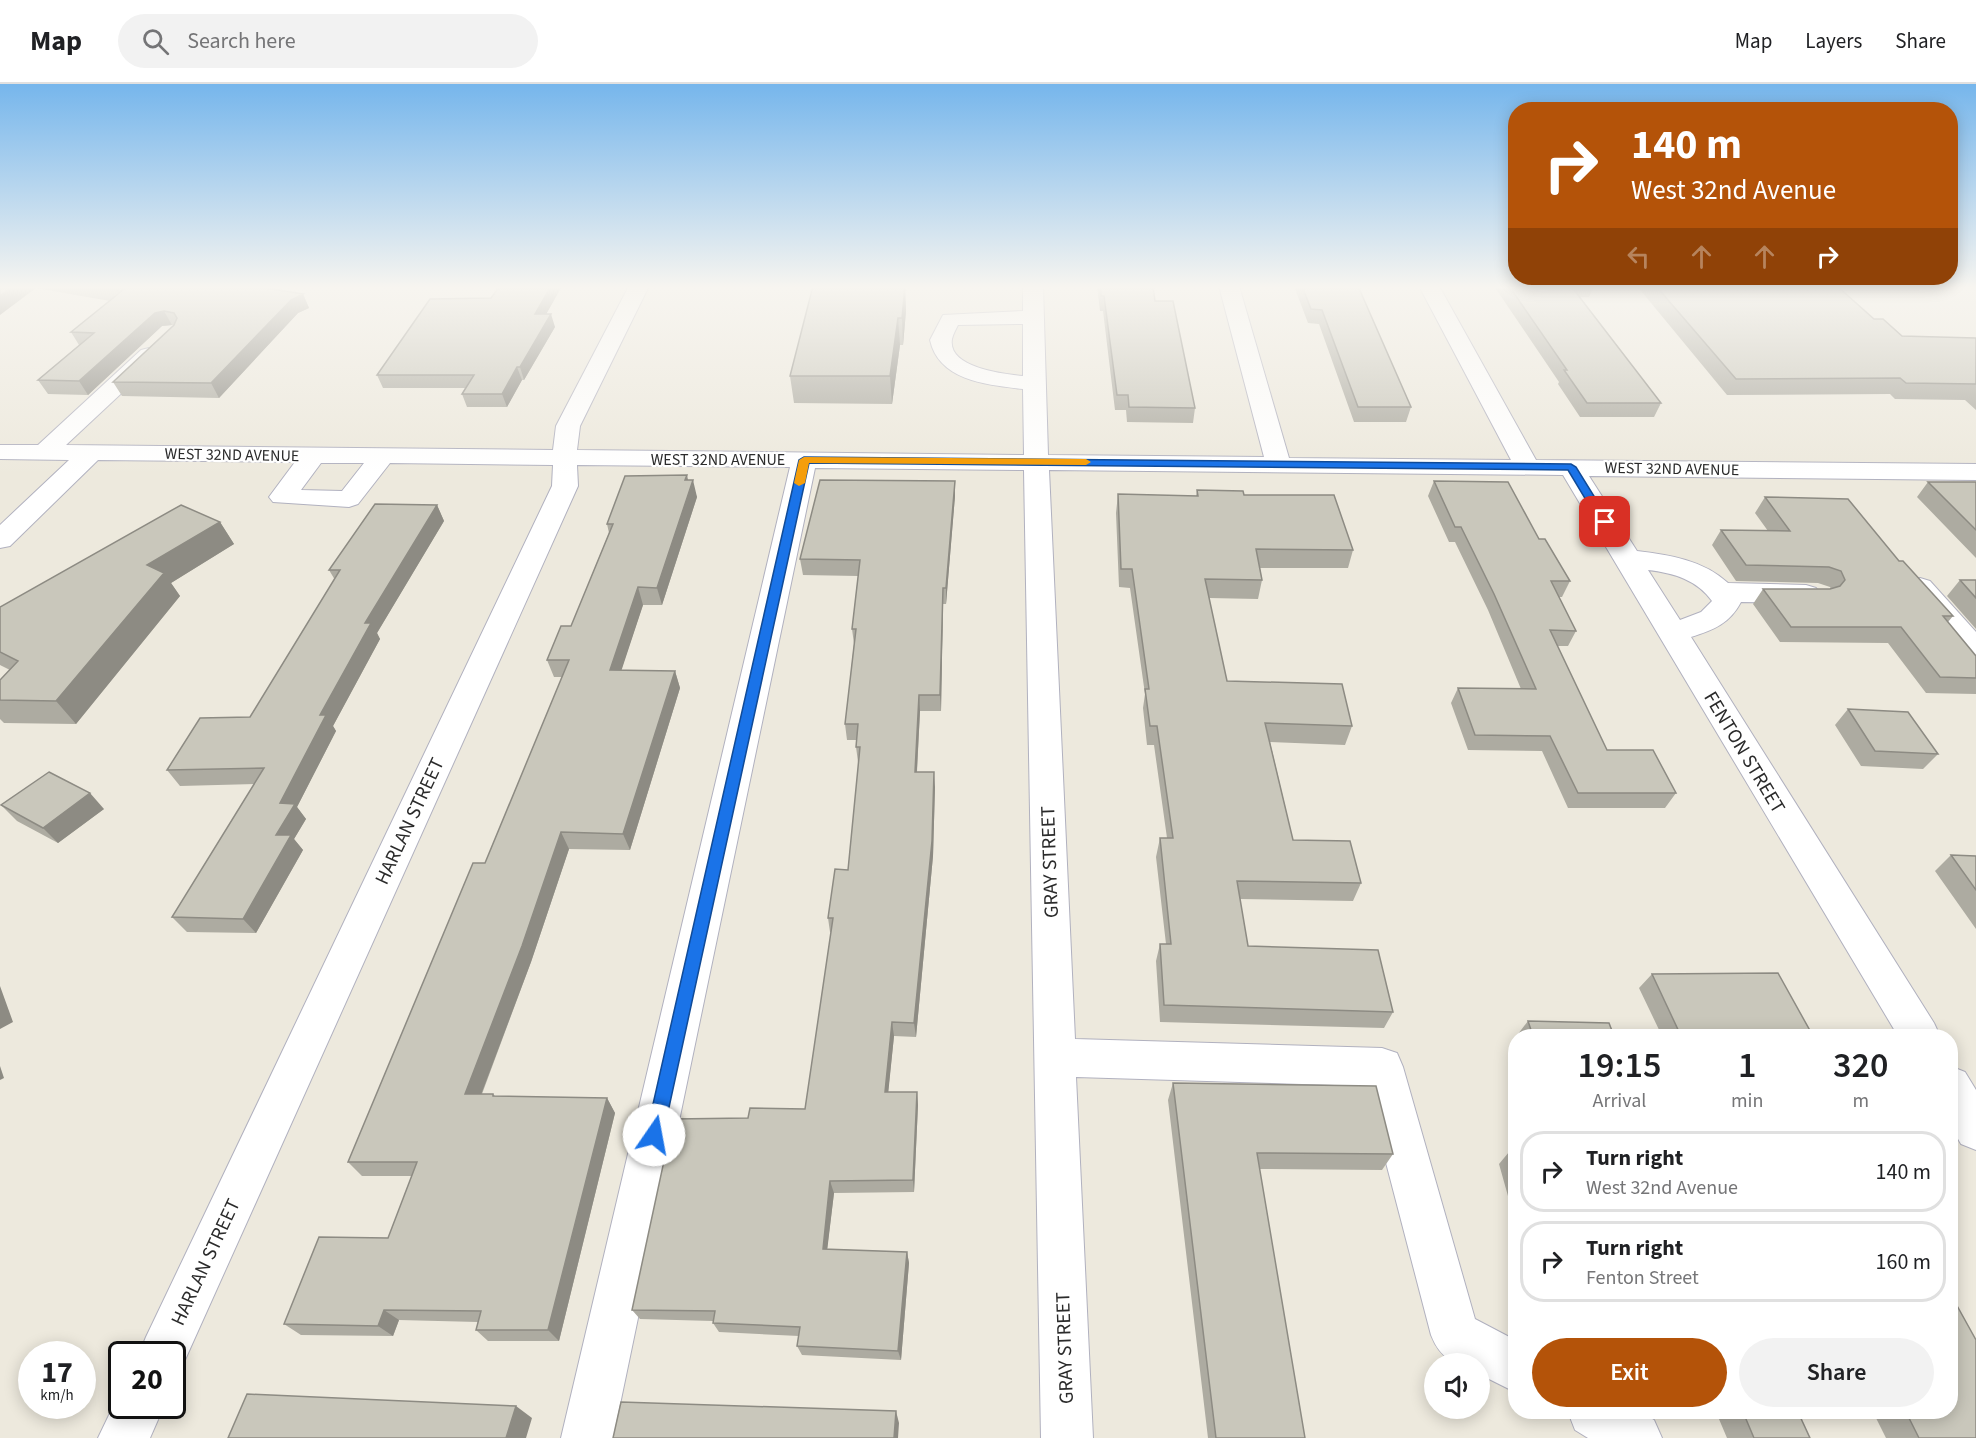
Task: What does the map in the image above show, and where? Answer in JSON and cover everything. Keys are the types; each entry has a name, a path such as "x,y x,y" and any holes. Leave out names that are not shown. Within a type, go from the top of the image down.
{"street":[{"path":"45,452 154,349"},
{"name":"HARLAN STREET","path":"169,1341 565,486 568,426 607,349"},
{"path":"944,349 946,355 961,368 995,379 1035,384"},
{"name":"GRAY STREET","path":"1035,349 1036,462 1067,1438"},
{"path":"1246,349 1278,464"},
{"path":"1463,349 1527,466"},
{"name":"WEST 32ND AVENUE","path":"0,452 1976,472"},
{"path":"0,540 91,453"},
{"path":"314,455 282,497 349,499 383,456"},
{"path":"587,1438 804,460"},
{"name":"FENTON STREET","path":"1571,467 1916,1029"},
{"path":"1819,470 1838,492"},
{"path":"1627,559 1674,564 1702,575 1721,592 1727,601 1723,611 1705,622 1672,633"},
{"path":"1907,572 1976,651"},
{"path":"1721,592 1818,594"},
{"path":"1055,1057 1382,1067 1455,1335 1508,1362"},
{"path":"1958,1099 1976,1129"},
{"path":"124,1438 133,1419"},
{"path":"1605,1419 1636,1438"}],"building":[{"path":"75,349 115,349 79,381 38,380"},
{"path":"148,349 244,349 211,383 113,382"},
{"path":"395,349 530,349 502,394 462,394 474,375 377,375"},
{"path":"797,349 894,349 890,376 790,376"},
{"path":"1111,349 1183,349 1195,408 1129,407 1128,395 1117,395"},
{"path":"1337,349 1386,349 1411,407 1358,407"},
{"path":"1553,349 1620,349 1661,403 1587,403 1564,370 1567,370"},
{"path":"1710,349 1976,349 1976,384 1906,383 1900,378 1736,379"},
{"path":"687,475 685,480 693,480 657,588 638,587 610,670 675,671 623,834 561,832 522,946 465,1094 607,1098 548,1330 476,1330 481,1311 384,1310 378,1326 284,1324 319,1237 388,1238 417,1162 348,1162 473,863 485,863 569,660 547,660 561,626 571,626 613,524 607,524 625,476"},
{"path":"820,480 955,481 946,588 943,588 940,695 919,695 915,772 934,772 932,841 914,1023 892,1022 885,1092 917,1092 913,1180 830,1181 823,1249 907,1252 898,1351 797,1346 800,1327 713,1323 715,1311 632,1310 673,1119 748,1118 750,1108 805,1109 833,918 828,918 835,869 848,870 860,747 856,747 858,724 845,724 856,629 852,629 860,560 800,559"},
{"path":"1434,481 1508,482 1539,539 1545,539 1570,581 1551,581 1576,631 1550,630 1607,750 1653,750 1676,793 1578,793 1550,736 1475,735 1458,688 1536,689 1494,594 1461,527 1455,527"},
{"path":"1928,482 1976,482 1976,530"},
{"path":"1197,490 1243,491 1244,495 1334,495 1353,550 1256,549 1262,580 1205,579 1227,681 1342,684 1352,726 1265,723 1293,840 1350,841 1361,883 1237,881 1248,946 1378,950 1393,1012 1164,1005 1160,944 1171,944 1160,838 1173,838 1157,726 1150,726 1145,689 1149,689 1132,569 1121,569 1118,494 1198,496"},
{"path":"1765,497 1848,499 1899,561 1903,561 1953,616 1943,616 1976,656 1976,678 1940,677 1901,627 1791,627 1763,589 1830,589 1840,586 1845,580 1841,571 1829,567 1746,565 1721,530 1790,531"},
{"path":"375,504 437,505 365,623 371,623 320,715 326,715 280,803 295,804 276,835 291,835 243,919 172,917 264,768 167,770 200,718 250,717 340,570 329,570"},
{"path":"181,505 220,522 147,565 164,573 56,701 0,700 0,680 18,661 0,652 0,607"},
{"path":"1960,580 1976,580 1976,598"},
{"path":"1848,709 1908,712 1938,754 1875,751"},
{"path":"49,772 90,793 43,828 1,805"},
{"path":"1951,855 1976,856 1976,890"},
{"path":"1778,973 1809,1029 1678,1029 1652,974"},
{"path":"1528,1021 1609,1023 1611,1029 1531,1029"},
{"path":"1173,1083 1376,1086 1393,1154 1257,1153 1305,1438 1216,1438"},
{"path":"1958,1307 1976,1340 1976,1438 1919,1438 1910,1419 1958,1419"},
{"path":"247,1394 516,1406 506,1438 228,1438"},
{"path":"621,1402 896,1411 894,1438 613,1438"},
{"path":"1746,1419 1801,1419 1810,1438 1754,1438"}],"slow traffic":[{"path":"799,483 804,460 1086,462"}],"route":[{"path":"654,1135 804,460 1571,467 1605,522"}]}
